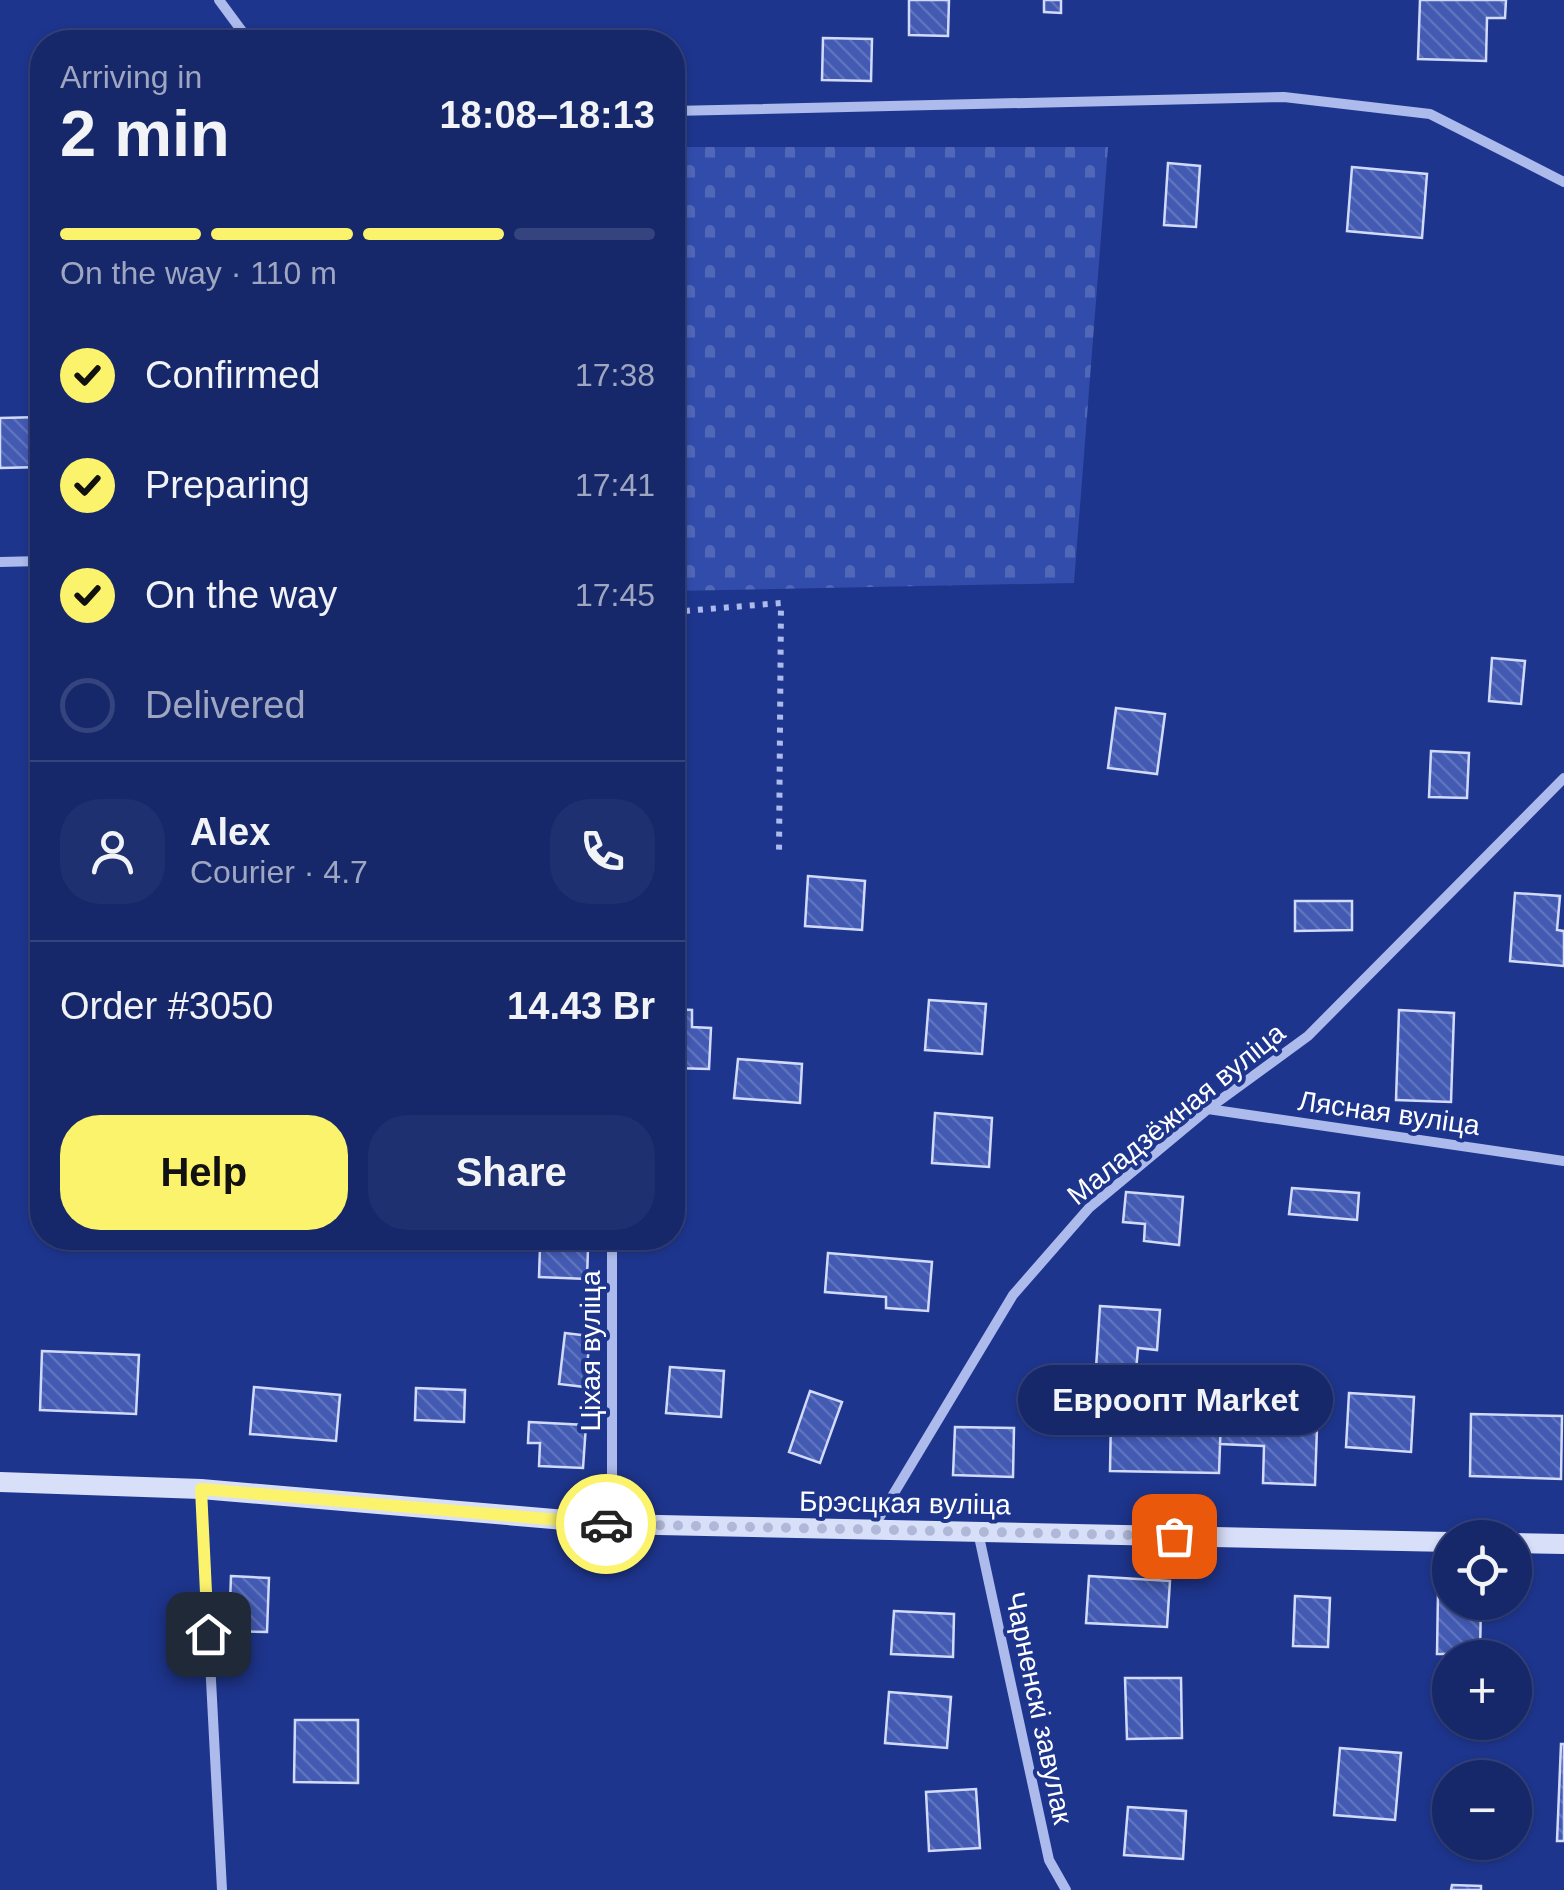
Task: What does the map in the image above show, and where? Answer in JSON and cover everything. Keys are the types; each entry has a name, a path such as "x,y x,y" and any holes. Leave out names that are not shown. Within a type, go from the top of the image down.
{"street":[{"path":"219,0 241,30"},
{"path":"685,111 1284,97 1430,114 1564,182"},
{"path":"0,562 30,561"},
{"name":"Маладзёжная вуліца","path":"872,1529 1013,1294 1089,1208 1208,1110 1308,1036 1564,778"},
{"name":"Лясная вуліца","path":"1208,1110 1564,1161"},
{"name":"Ціхая вуліца","path":"612,1250 612,1524"},
{"name":"Брэсцкая вуліца","path":"0,1482 201,1489 612,1524 1432,1542"},
{"path":"201,1489 222,1890"},
{"name":"Чарненскі завулак","path":"978,1532 1050,1860 1066,1890"},
{"path":"1532,1543 1564,1544"}],"path":[{"path":"685,611 781,604 779,854"}],"green space":[{"path":"685,147 1108,147 1074,583 685,591"}],"building":[{"path":"909,0 949,0 948,36 909,35"},
{"path":"1044,0 1061,0 1061,13 1044,12"},
{"path":"1420,0 1506,0 1505,18 1487,18 1486,61 1418,59"},
{"path":"823,38 872,39 871,81 822,80"},
{"path":"1168,163 1200,166 1196,227 1164,225"},
{"path":"1352,167 1427,174 1422,238 1347,231"},
{"path":"30,417 30,467 0,468 0,418"},
{"path":"1492,658 1525,661 1521,704 1489,701"},
{"path":"1116,708 1165,714 1157,774 1108,768"},
{"path":"1431,751 1469,753 1467,798 1429,797"},
{"path":"808,876 865,881 862,930 805,926"},
{"path":"1515,893 1560,896 1557,930 1564,931 1564,966 1510,961"},
{"path":"1295,901 1352,901 1352,930 1295,931"},
{"path":"929,1000 986,1004 982,1054 925,1050"},
{"path":"685,1010 692,1010 692,1027 711,1028 709,1069 685,1068"},
{"path":"1399,1010 1454,1013 1451,1102 1396,1100"},
{"path":"738,1059 802,1064 800,1103 734,1098"},
{"path":"935,1113 992,1118 989,1167 932,1163"},
{"path":"1292,1188 1359,1193 1357,1220 1289,1214"},
{"path":"1126,1192 1183,1197 1179,1245 1144,1241 1145,1224 1123,1222"},
{"path":"540,1250 588,1250 587,1279 539,1277"},
{"path":"828,1253 932,1262 928,1311 886,1308 886,1297 825,1292"},
{"path":"1100,1306 1160,1310 1157,1350 1138,1348 1136,1371 1096,1368"},
{"path":"565,1333 590,1336 585,1387 559,1384"},
{"path":"42,1351 139,1355 136,1414 40,1410"},
{"path":"670,1367 724,1371 721,1417 666,1413"},
{"path":"254,1387 340,1395 336,1441 250,1434"},
{"path":"416,1388 465,1390 464,1422 415,1420"},
{"path":"810,1391 842,1402 820,1463 789,1452"},
{"path":"1349,1393 1414,1397 1411,1452 1346,1447"},
{"path":"1222,1396 1318,1400 1315,1485 1263,1483 1264,1446 1220,1444"},
{"path":"1471,1414 1562,1416 1561,1479 1470,1476"},
{"path":"1111,1416 1221,1418 1219,1473 1110,1471"},
{"path":"529,1422 586,1425 583,1468 539,1466 540,1443 528,1443"},
{"path":"955,1427 1014,1428 1013,1477 953,1475"},
{"path":"231,1576 269,1578 267,1632 229,1631"},
{"path":"1089,1576 1170,1581 1167,1627 1086,1623"},
{"path":"1295,1596 1330,1598 1328,1647 1293,1646"},
{"path":"894,1611 954,1614 953,1657 891,1654"},
{"path":"1438,1620 1481,1620 1480,1640 1437,1640"},
{"path":"1125,1678 1181,1678 1182,1738 1127,1739"},
{"path":"889,1692 951,1697 947,1748 885,1743"},
{"path":"295,1720 358,1720 358,1783 294,1782"},
{"path":"1561,1744 1564,1841 1557,1841"},
{"path":"1340,1748 1401,1753 1395,1820 1334,1815"},
{"path":"976,1789 980,1848 929,1851 926,1792"},
{"path":"1128,1807 1186,1811 1183,1859 1124,1855"},
{"path":"1452,1885 1481,1886 1481,1890 1451,1890"}],"way so far":[{"path":"606,1524 1174,1536"}],"place":[{"name":"Евроопт Market","path":"1174,1536"}],"route":[{"path":"208,1634 201,1489 606,1524"}]}
